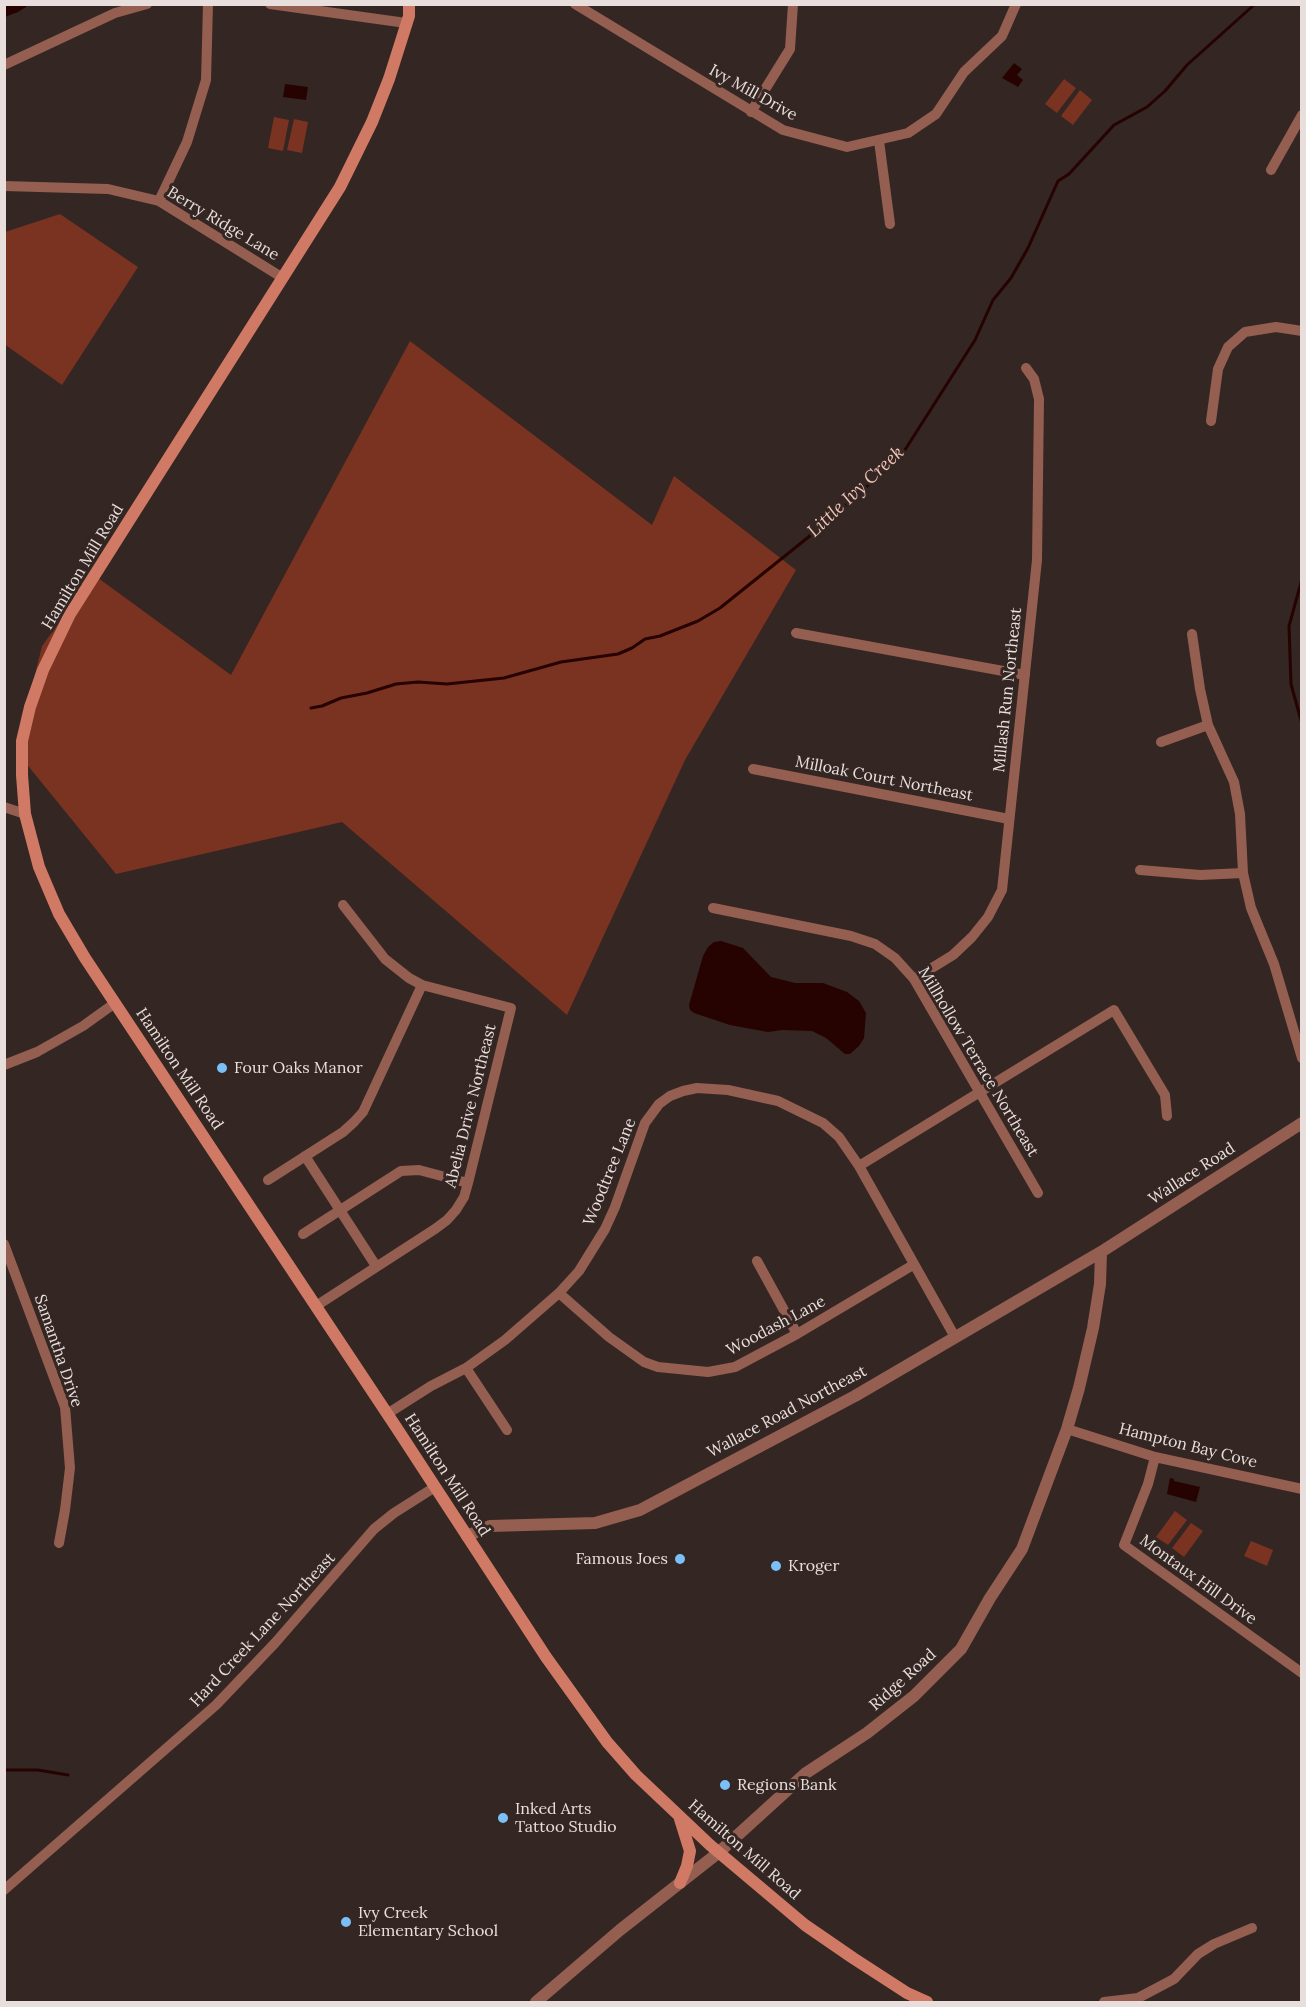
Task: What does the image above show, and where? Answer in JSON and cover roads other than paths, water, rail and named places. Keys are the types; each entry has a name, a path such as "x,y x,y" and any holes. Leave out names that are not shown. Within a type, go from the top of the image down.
{"main road":[{"name":"Hamilton Mill Road","path":"409,4 406,23 389,80 340,187 70,614 43,670 30,707 22,741 25,814 39,867 58,914 546,1657 600,1733 636,1775 680,1818 718,1853 805,1925 907,1993 927,2002"},
{"path":"680,1818 690,1851 680,1883"}],"street":[{"path":"4,65 115,13 147,4"},
{"path":"159,201 187,142 206,80 208,4"},
{"path":"270,4 406,23"},
{"name":"Ivy Mill Drive","path":"574,4 783,130 847,147 908,133 936,114 964,72 1002,36 1016,4"},
{"path":"751,111 790,49 793,4"},
{"path":"1271,170 1302,115"},
{"path":"879,141 890,224"},
{"name":"Berry Ridge Lane","path":"4,186 108,189 159,201 283,278"},
{"path":"1211,421 1218,369 1228,346 1245,332 1275,327 1302,331"},
{"name":"Millash Run Northeast","path":"914,979 952,955 972,937 988,917 1002,890 1037,560 1039,399 1035,379 1026,368"},
{"path":"796,633 1025,675"},
{"path":"1192,634 1208,725 1234,782 1240,814 1243,873 1251,908 1297,1024 1302,1058"},
{"path":"1161,742 1208,725"},
{"name":"Milloak Court Northeast","path":"753,769 1010,819"},
{"path":"4,807 25,814"},
{"path":"1140,870 1200,875 1243,873"},
{"name":"Abelia Drive Northeast","path":"316,1306 447,1220 464,1197 511,1008 422,985 385,959 343,905"},
{"name":"Millhollow Terrace Northeast","path":"712,908 851,936 875,944 895,958 914,979 1038,1193"},
{"path":"268,1180 343,1132 363,1112 422,985"},
{"path":"4,1065 37,1052 83,1026 115,1004"},
{"path":"859,1166 1114,1010 1165,1095 1167,1116"},
{"name":"Woodtree Lane","path":"387,1414 431,1386 466,1368 505,1340 559,1293 579,1271 605,1229 645,1123 659,1104 670,1096 697,1089 728,1090 778,1101 823,1123 839,1137 859,1166 955,1336"},
{"name":"Wallace Road","path":"1101,1252 1302,1123"},
{"path":"305,1156 376,1266"},
{"path":"303,1234 401,1171 410,1169 468,1183"},
{"name":"Samantha Drive","path":"4,1244 65,1407 70,1468 59,1543"},
{"name":"Wallace Road Northeast","path":"467,1536 490,1526 595,1523 640,1510 855,1396 1101,1252"},
{"name":"Ridge Road","path":"536,2002 620,1930 718,1853 806,1773 867,1733 914,1696 961,1649 990,1598 1022,1549 1067,1429 1093,1328 1100,1284 1101,1252"},
{"path":"757,1261 797,1334"},
{"name":"Woodash Lane","path":"559,1293 630,1354 644,1362 658,1367 708,1372 735,1367 797,1334 913,1265"},
{"path":"466,1368 507,1430"},
{"name":"Hampton Bay Cove","path":"1067,1429 1155,1457 1302,1489"},
{"name":"Montaux Hill Drive","path":"1155,1457 1148,1484 1124,1545 1302,1673"},
{"name":"Hard Creek Lane Northeast","path":"4,1890 216,1706 275,1643 374,1529 435,1486"},
{"path":"1104,2002 1138,1998 1174,1979 1198,1954 1214,1944 1252,1928"}],"waterway":[{"name":"Little Ivy Creek","path":"311,708 396,684 418,682 447,684 504,678 561,662 618,654 645,639 660,636 698,621 720,608 831,519 903,453 975,340 993,300 1011,278 1028,248 1058,181 1069,174 1114,125 1147,107 1165,91 1187,65 1255,4"},
{"path":"1302,579 1289,626 1291,684 1302,724"},
{"path":"4,1770 38,1770 68,1775"}],"place":[{"name":"Four Oaks Manor","path":"222,1068"},
{"name":"Famous Joes","path":"680,1559"},
{"name":"Kroger","path":"776,1566"},
{"name":"Regions Bank","path":"725,1785"},
{"name":"Inked Arts Tattoo Studio","path":"503,1818"},
{"name":"Ivy Creek Elementary School","path":"346,1922"}]}
